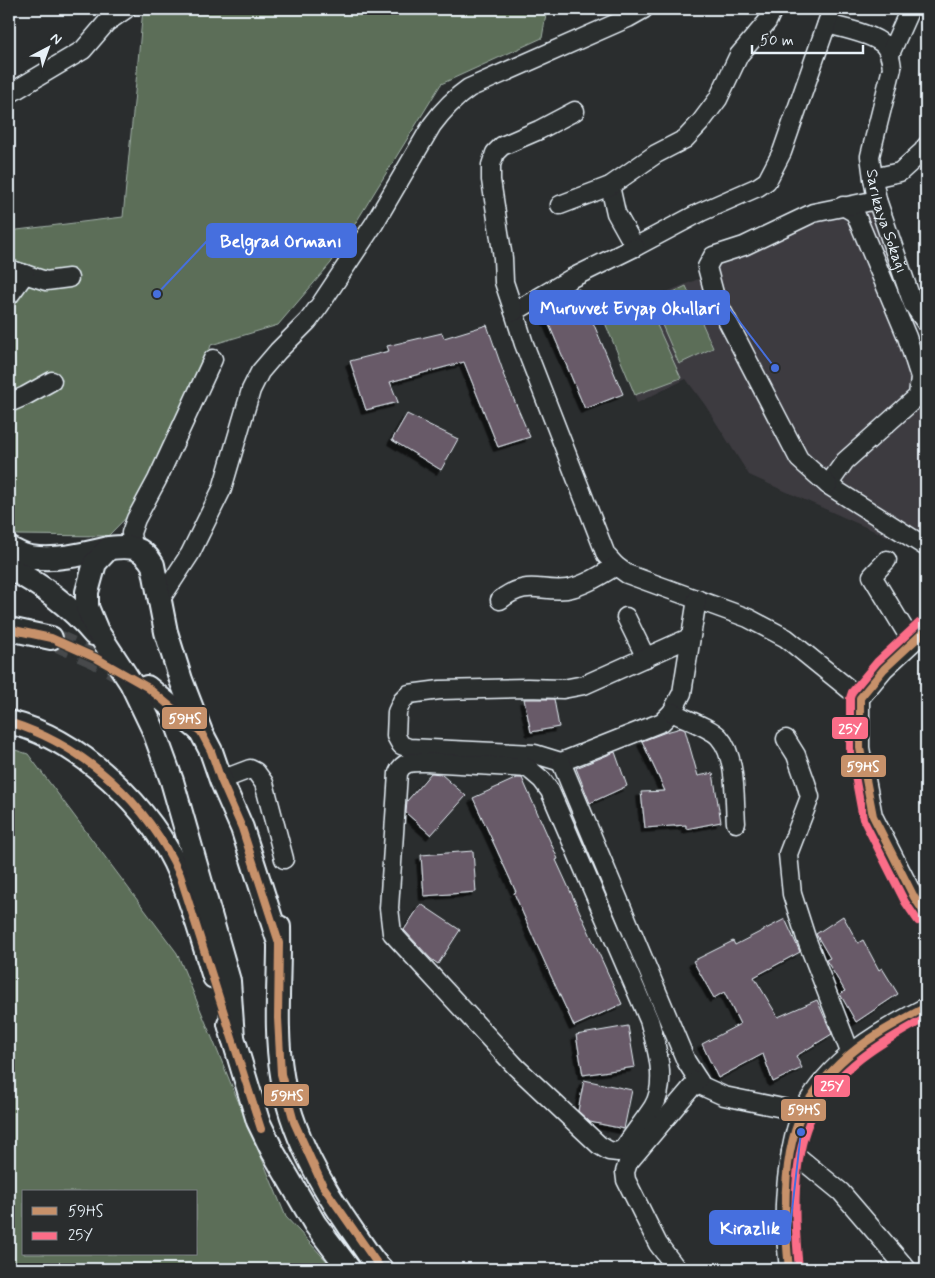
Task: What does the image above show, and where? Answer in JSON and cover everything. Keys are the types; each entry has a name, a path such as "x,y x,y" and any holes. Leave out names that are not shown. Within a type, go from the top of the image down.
{"main road":[{"path":"9,548 29,557 81,554 108,548 133,548 148,556 153,565 166,632 181,680 242,828 279,943 278,1018 281,1074 294,1122 322,1186 381,1269"},
{"path":"108,548 95,563 87,592 87,607 97,630 131,683 153,729 172,781 227,974 233,1038"},
{"path":"9,568 24,576 67,608 87,626 116,659"},
{"path":"9,629 51,638"},
{"path":"147,687 201,732"},
{"path":"9,722 34,731 65,746 94,766 117,785 164,842 180,876 233,1038 258,1122 314,1224 349,1269"}],"street":[{"path":"9,94 83,50 107,22 126,9"},
{"path":"160,600 190,554 222,489 251,390 260,372 320,305 374,224 432,125 443,110 454,98 469,88 628,18 644,9"},
{"path":"560,205 610,186 656,154 685,139 718,99 738,55 767,22 773,9"},
{"name":"Sarıkaya Sokağı","path":"910,9 890,54 892,68 870,156 877,200 913,304 926,323"},
{"path":"514,312 572,278 701,212 768,181 782,152 829,16 883,44 890,54"},
{"path":"575,111 539,130 502,146 495,154 491,165 491,180 503,258 504,282 524,344 606,555 627,574 748,618 786,638 860,698"},
{"path":"873,178 900,172 926,146"},
{"path":"610,186 616,213 635,247"},
{"path":"877,200 812,213 744,246 713,256 707,267 715,297 799,459 828,485 926,547"},
{"path":"828,485 845,461 918,396 920,377 907,337 855,213 843,206"},
{"path":"9,296 17,272 46,281 69,278"},
{"path":"133,548 130,533 158,480 213,359"},
{"path":"9,403 52,381"},
{"path":"887,560 872,576 912,642"},
{"path":"500,600 510,592 534,587 569,588 589,582 616,566"},
{"path":"691,637 584,686 562,689 440,690 409,694 402,701 397,712 396,736 401,745 409,748 535,754 561,762 662,722 672,712 682,693 691,637 697,599"},
{"path":"626,617 646,658"},
{"path":"926,630 884,670 860,698 860,748 873,816 914,897 926,915"},
{"path":"672,712 718,737 725,748 732,766 736,823"},
{"path":"786,739 796,755 810,797 788,854 792,894 806,938 850,1052"},
{"path":"425,762 528,768 542,780 550,791 598,901 649,1020 657,1046 660,1066 658,1094 654,1105 624,1148 618,1152 609,1151 599,1145 516,1067 392,933 388,908 398,772 400,767 406,763 425,762"},
{"path":"561,762 686,1061 702,1086 724,1096 802,1112"},
{"path":"221,780 250,768 256,772 264,783 284,859"},
{"path":"598,901 616,893"},
{"path":"788,1269 785,1205 791,1151 802,1112 826,1076 850,1052 892,1025 926,1007"},
{"path":"677,1269 658,1244 626,1180 625,1172 628,1163 698,1080"},
{"path":"791,1151 841,1192 907,1269"}],"shaded area":[{"path":"863,194 926,357 926,560 910,547 749,475 705,405 686,379 637,403 605,317 703,277 703,256 814,202"}],"green space":[{"path":"143,9 547,9 542,38 441,84 331,263 278,325 211,345 171,472 108,536 17,535 9,531 9,231 123,217"},
{"path":"686,286 713,348 679,364 652,302"},
{"path":"646,301 681,378 635,395 603,318"},
{"path":"9,748 28,754 177,953 286,1217 334,1269 9,1269"}],"building":[{"path":"579,289 623,394 585,409 542,308 564,295"},
{"path":"487,325 503,374 530,437 498,447 464,362 390,382 398,402 366,410 350,361 389,351 387,346 442,333 444,338"},
{"path":"407,414 458,439 441,470 392,440"},
{"path":"524,699 554,699 559,727 531,732"},
{"path":"681,728 685,730 698,776 713,773 721,822 686,829 686,825 645,828 641,792 665,791 642,741"},
{"path":"615,752 627,786 590,803 576,768"},
{"path":"431,773 441,774 466,796 431,835 406,813 407,801"},
{"path":"517,778 522,778 558,859 556,860 622,1004 574,1026 473,798"},
{"path":"473,851 476,892 424,896 421,855"},
{"path":"421,904 460,930 438,964 404,930"},
{"path":"843,916 858,943 863,940 879,970 882,968 898,994 856,1022 840,994 845,991 826,960 830,958 816,934"},
{"path":"785,919 800,952 754,977 778,1017 817,1000 832,1034 796,1056 802,1068 773,1082 763,1054 718,1078 702,1044 740,1024 724,992 714,998 693,961 733,941 735,945"},
{"path":"628,1026 635,1067 583,1075 576,1035"},
{"path":"584,1080 632,1090 624,1129 590,1122 578,1111"}],"tunnel":[{"path":"51,638 96,658 131,678"}],"transit line":[{"name":"25Y","path":"918,921 905,902 863,819 850,749 850,698 852,692 877,662 919,623"},
{"name":"59HS","path":"9,629 51,638 96,658 147,687 201,732 211,751 221,780 242,828 279,943 278,1018 281,1074 294,1122 323,1186 381,1269"},
{"name":"59HS","path":"926,630 884,669 860,698 860,748 873,816 914,897 926,915"},
{"name":"59HS","path":"9,722 37,732 63,746 111,780 150,824 166,848 180,875 261,1129"},
{"name":"59HS","path":"789,1269 785,1210 786,1189 791,1148 803,1111 824,1080 850,1054 881,1032 926,1007"},
{"name":"25Y","path":"799,1268 795,1211 797,1171 800,1151 812,1116 833,1084 861,1058 926,1018"}],"place":[{"name":"Belgrad Ormanı","path":"157,294"},
{"name":"Muruvvet Evyap Okullari","path":"775,368"},
{"name":"Kirazlık","path":"801,1132"}]}
